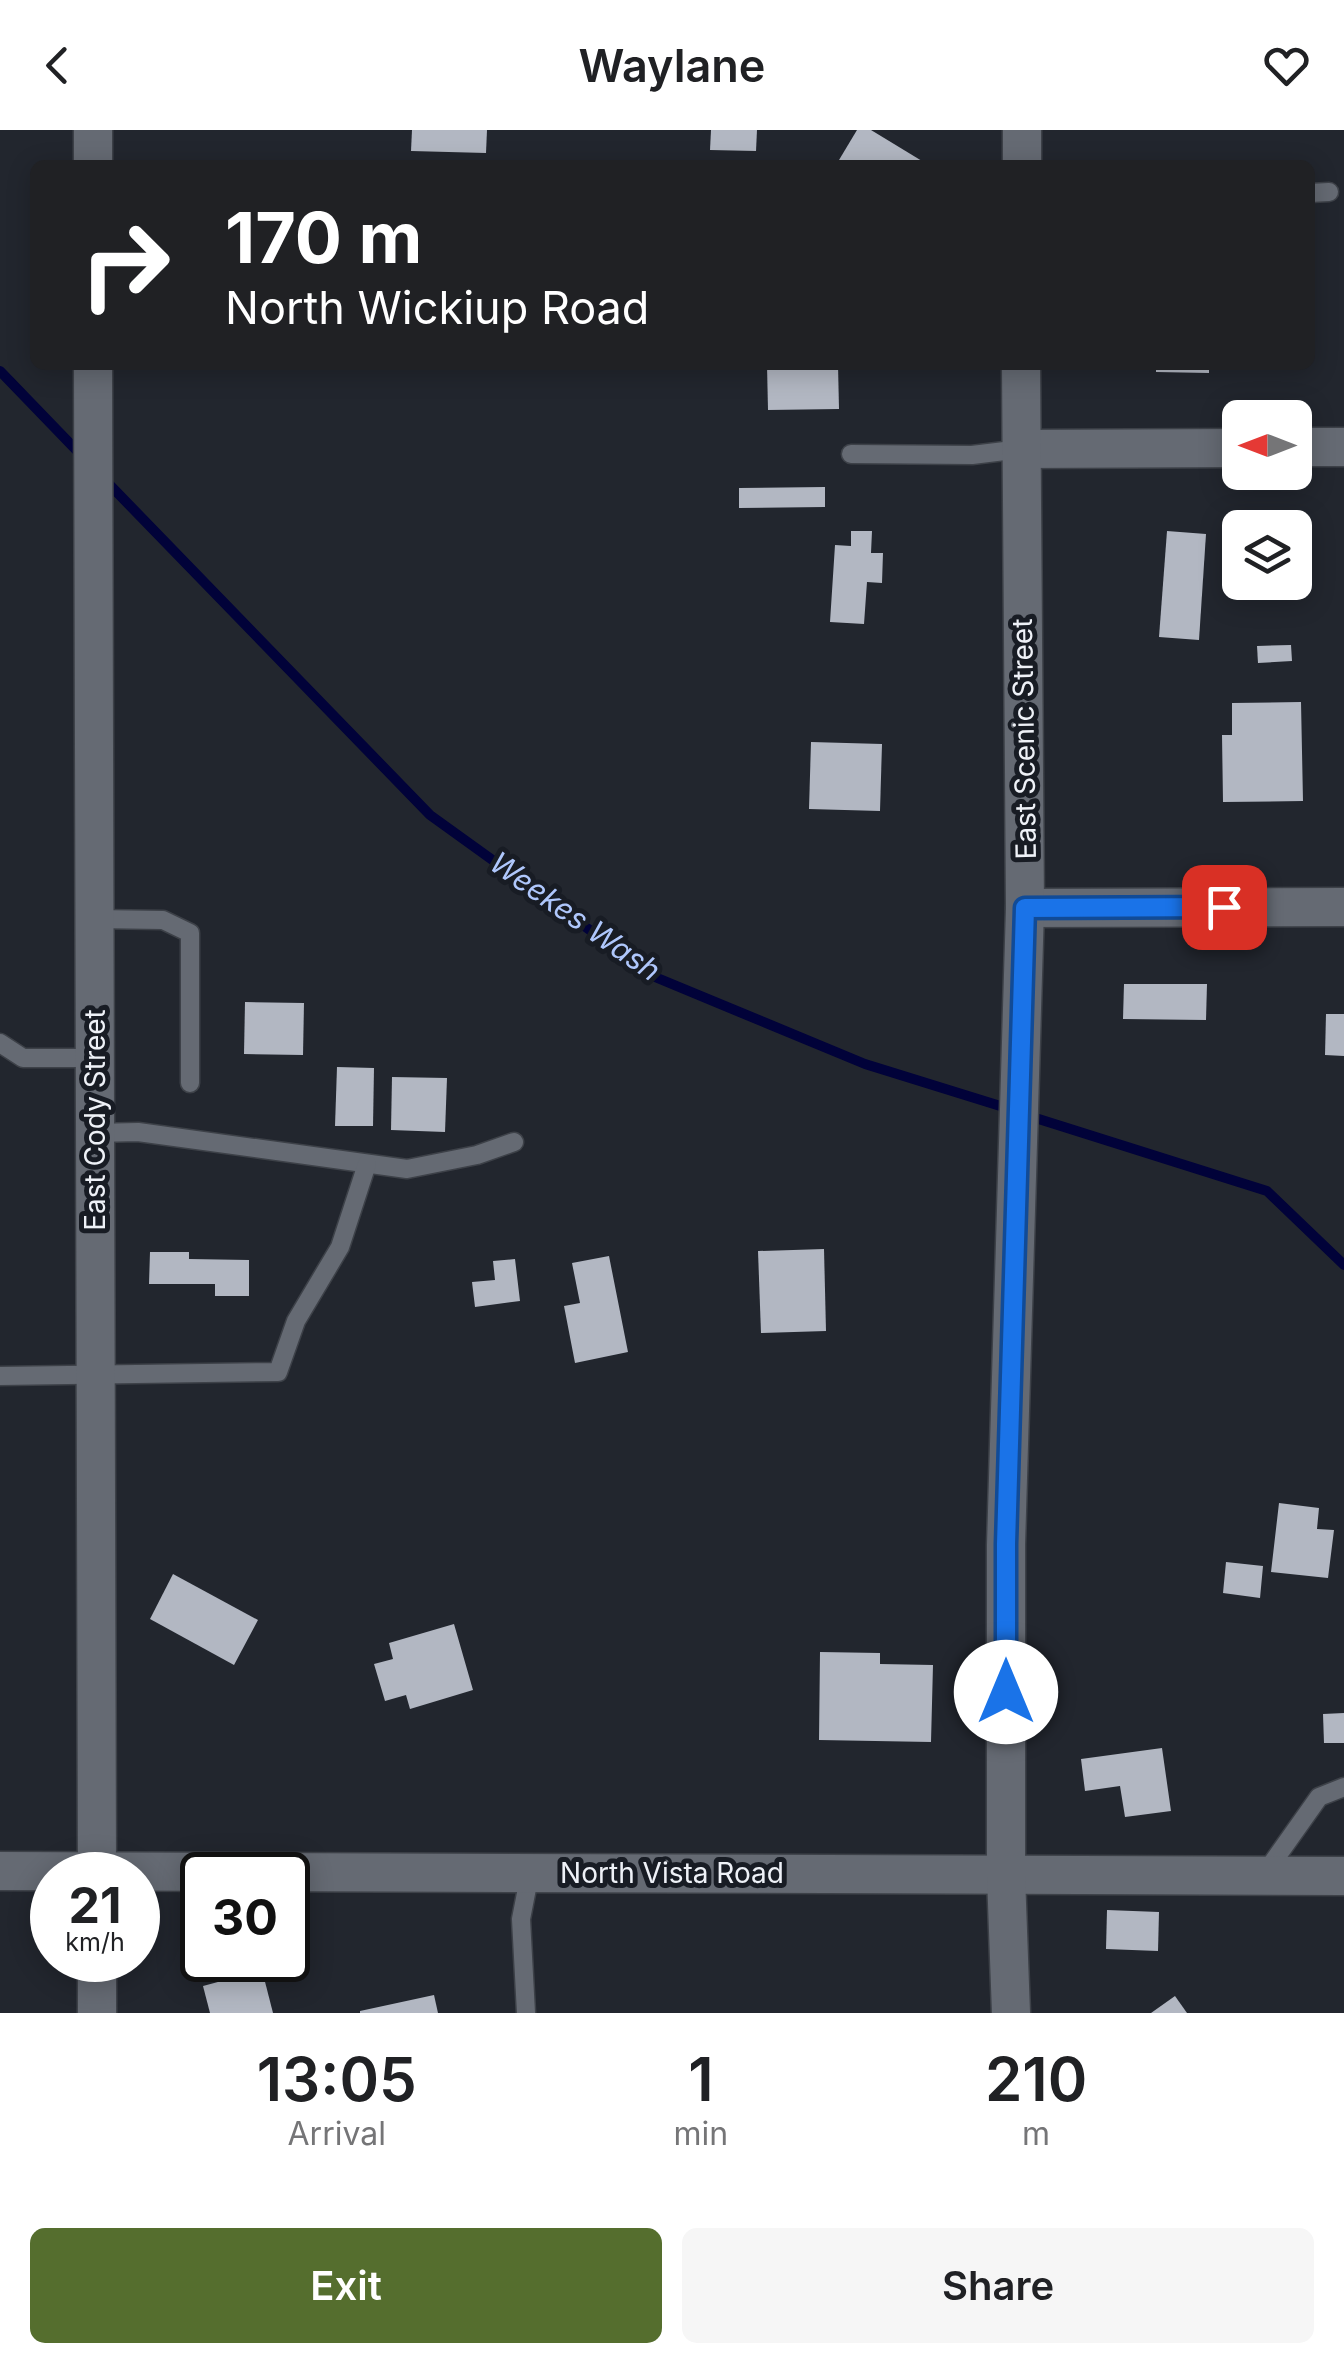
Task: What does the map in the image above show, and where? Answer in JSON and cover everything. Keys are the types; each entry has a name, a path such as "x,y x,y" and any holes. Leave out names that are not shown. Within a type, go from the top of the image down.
{"street":[{"path":"93,130 93,160"},
{"path":"1022,130 1022,160"},
{"name":"East Cody Street","path":"94,370 97,1852"},
{"name":"East Scenic Street","path":"1011,2013 1006,1876 1006,1544 1025,908 1021,370"},
{"path":"1312,447 1344,447"},
{"path":"1021,449 1222,448"},
{"path":"1025,908 1344,907"},
{"name":"North Vista Road","path":"0,1871 30,1872"},
{"name":"North Vista Road","path":"160,1873 1344,1876"},
{"path":"97,1982 97,2013"}],"lane":[{"path":"1315,193 1330,192"},
{"path":"851,454 972,455 1021,449"},
{"path":"95,919 163,920 190,933 190,1084"},
{"path":"0,1043 24,1058 95,1058"},
{"path":"95,1133 157,1134 407,1169 478,1156 514,1142"},
{"path":"0,1376 278,1372 296,1320 340,1247 368,1164"},
{"path":"1263,1876 1319,1797 1344,1787"},
{"path":"526,2013 521,1919 530,1872"}],"building":[{"path":"412,130 487,130 486,153 411,151"},
{"path":"711,130 757,130 756,151 710,150"},
{"path":"857,130 871,130 920,160 839,160"},
{"path":"767,370 838,370 839,409 768,410"},
{"path":"1156,370 1209,370 1209,373"},
{"path":"825,487 825,507 739,508 739,488"},
{"path":"851,531 872,531 871,553 883,553 882,583 867,582 864,624 830,622 835,545 851,546"},
{"path":"1167,531 1206,534 1199,640 1159,637"},
{"path":"1291,645 1292,661 1258,663 1257,646"},
{"path":"1301,702 1303,801 1223,802 1222,735 1232,735 1232,703"},
{"path":"811,742 882,744 880,811 809,809"},
{"path":"1124,984 1207,984 1206,1020 1123,1019"},
{"path":"245,1002 304,1003 303,1055 244,1054"},
{"path":"1326,1014 1344,1014 1344,1056 1325,1055"},
{"path":"337,1067 374,1068 373,1126 335,1126"},
{"path":"392,1077 447,1078 445,1132 391,1130"},
{"path":"824,1249 826,1331 761,1333 758,1251"},
{"path":"150,1252 189,1252 189,1259 249,1260 249,1296 215,1296 215,1284 149,1284"},
{"path":"609,1256 628,1352 575,1363 564,1306 580,1303 572,1263"},
{"path":"515,1259 520,1301 475,1307 472,1282 495,1280 493,1261"},
{"path":"1279,1503 1319,1508 1317,1529 1334,1530 1328,1578 1271,1572"},
{"path":"1226,1562 1263,1566 1260,1598 1223,1593"},
{"path":"173,1574 258,1620 234,1665 150,1619"},
{"path":"454,1624 473,1690 410,1709 406,1695 385,1701 374,1664 393,1659 389,1643"},
{"path":"820,1652 880,1653 880,1664 933,1665 931,1742 819,1740"},
{"path":"1344,1713 1344,1743 1324,1743 1323,1714"},
{"path":"1162,1748 1171,1811 1125,1817 1120,1786 1085,1791 1081,1759"},
{"path":"1107,1910 1159,1912 1158,1951 1106,1949"},
{"path":"218,1982 265,1982 273,2013 210,2013 203,1986"},
{"path":"434,1995 438,2013 360,2013 360,2011"},
{"path":"1175,1996 1187,2013 1151,2013"}],"waterway":[{"name":"Weekes Wash","path":"0,371 83,457"},
{"name":"Weekes Wash","path":"105,480 430,815 655,977 865,1064 1010,1109"},
{"name":"Weekes Wash","path":"1026,1115 1267,1191 1344,1265"}],"route":[{"path":"1006,1692 1006,1544 1025,908 1224,907"}]}
